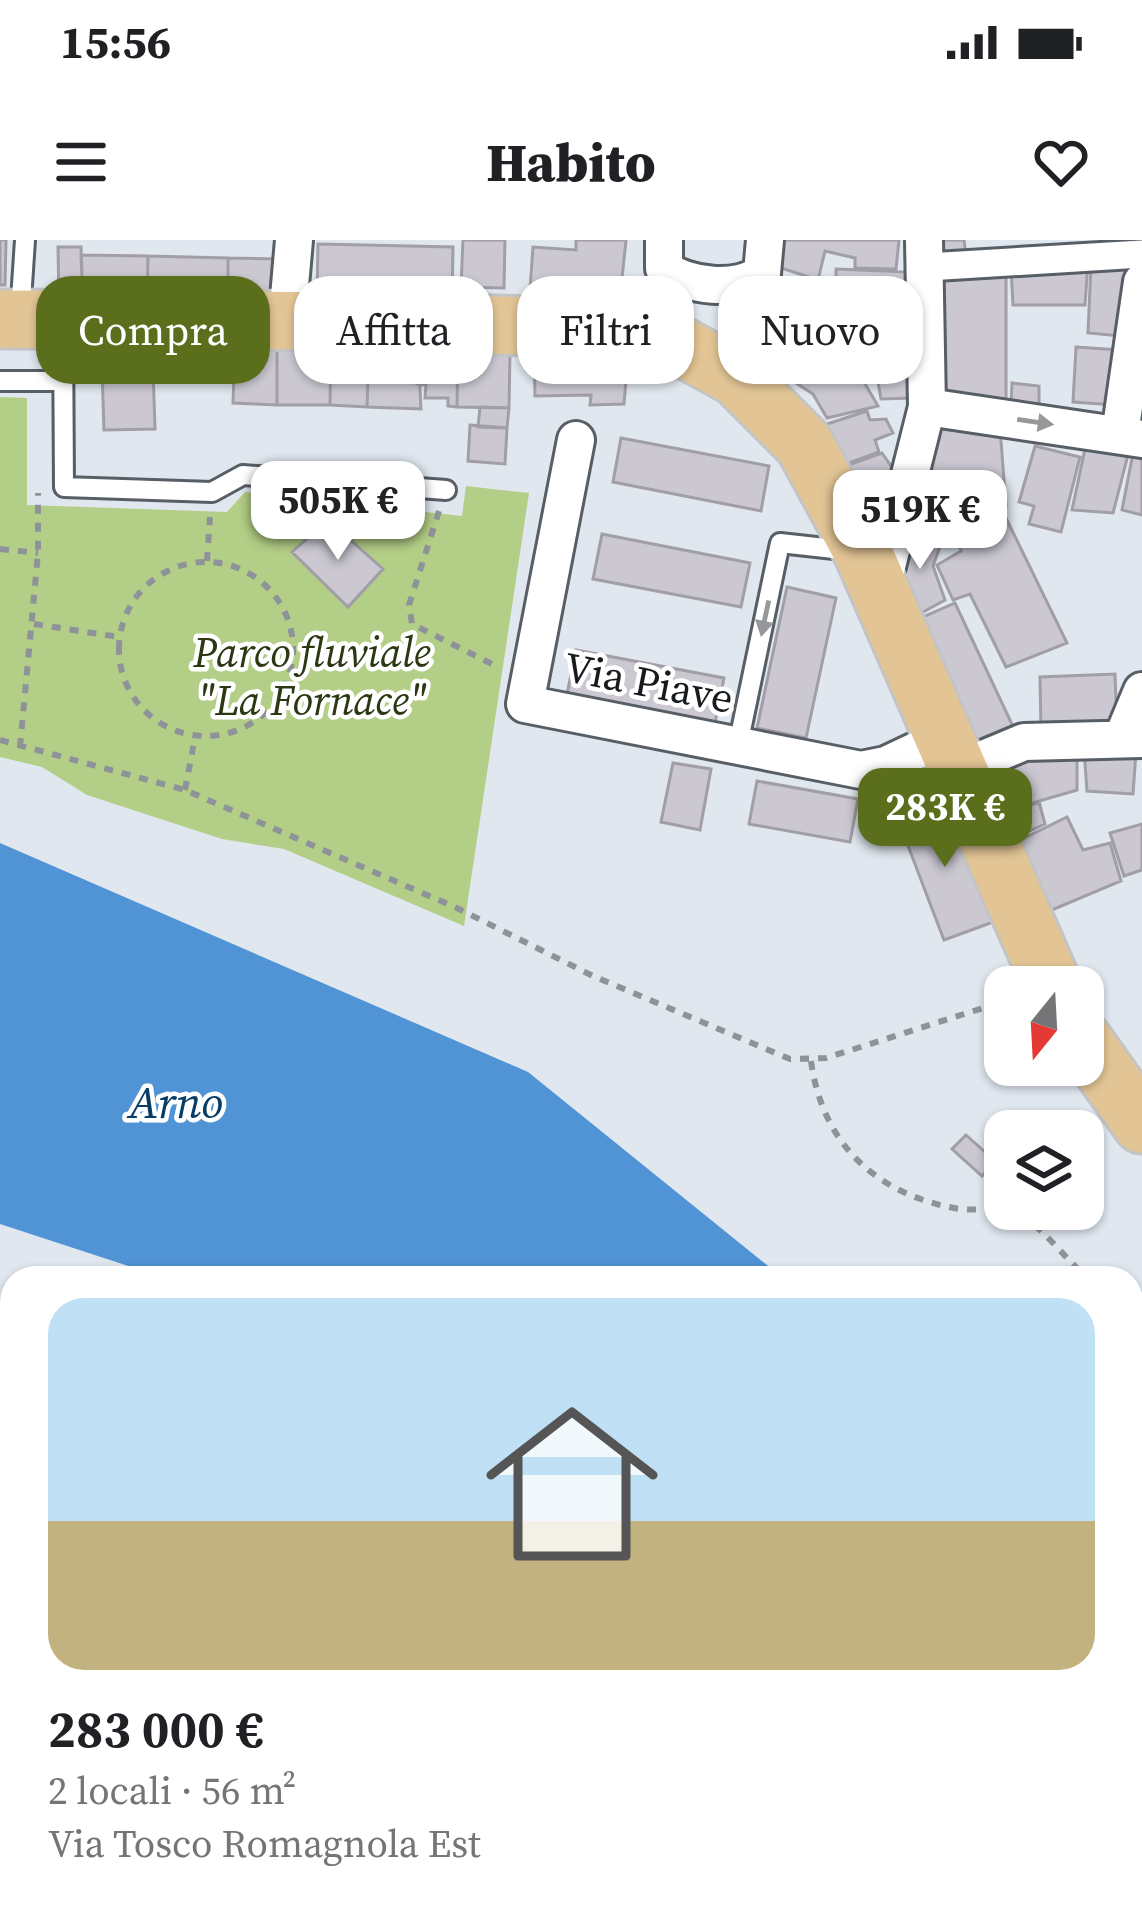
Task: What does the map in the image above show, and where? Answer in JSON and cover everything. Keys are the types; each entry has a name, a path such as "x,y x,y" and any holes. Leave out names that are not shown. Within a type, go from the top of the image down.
{"main road":[{"path":"27,319 607,329 675,343 718,366"},
{"path":"745,384 804,444 872,573 1044,966"},
{"path":"1104,1071 1142,1124"}],"street":[{"path":"287,320 294,240"},
{"path":"664,240 664,268 672,274 732,286 763,257"},
{"path":"872,573 927,406 926,254 1142,254"},
{"path":"927,406 1131,436 1142,282"},
{"name":"Via Piave","path":"576,440 525,704 874,770 1024,742 1132,739"},
{"path":"1132,739 1142,691"}],"lane":[{"path":"25,240 27,319"},
{"path":"0,381 36,381"},
{"path":"64,384 64,487 212,492 243,475 446,490"},
{"path":"738,746 780,543 872,573"}],"path":[{"path":"20,746 38,554 38,489"},
{"path":"446,490 409,604 412,624 446,645 530,676"},
{"path":"207,561 212,492"},
{"path":"0,549 38,554"},
{"path":"207,561 249,572 273,592 289,617 294,646 290,677 265,713 226,735 196,736 166,728 144,711 124,677 119,637 142,589 164,572 207,561"},
{"path":"32,624 119,637"},
{"path":"184,790 196,736"},
{"path":"0,740 184,790 457,908 593,976 790,1058 811,1061 984,1007"},
{"path":"811,1061 816,1096 834,1138 875,1179 957,1209 1017,1213 1074,1266"}],"green space":[{"name":"Parco fluviale \"La Fornace\"","path":"0,397 27,398 27,505 227,512 245,492 462,516 466,486 529,493 464,926 284,849 222,839 87,795 42,767 0,757"}],"water":[{"name":"Arno","path":"0,843 528,1072 768,1266 128,1266 0,1224"}],"building":[{"path":"0,240 6,240 5,285 0,285"},
{"path":"463,240 505,240 504,288 493,288 493,276 461,276"},
{"path":"576,240 626,240 622,276 531,276 533,247 576,250"},
{"path":"781,240 899,240 896,269 855,268 855,258 825,251 819,276 778,267"},
{"path":"933,240 964,240 966,256 936,258"},
{"path":"318,244 453,247 452,276 317,276"},
{"path":"58,247 81,247 82,276 59,276"},
{"path":"81,255 148,256 148,276 82,276"},
{"path":"148,256 228,258 228,276 148,276"},
{"path":"228,258 282,259 280,307 270,307 270,276 228,276"},
{"path":"1088,263 1085,305 1013,305 1011,267"},
{"path":"1091,265 1128,267 1122,336 1088,333"},
{"path":"1006,268 1006,401 937,394 935,272"},
{"path":"836,269 908,272 908,276 836,276"},
{"path":"270,347 277,347 277,405 233,403 234,384 270,384"},
{"path":"277,347 294,347 294,384 330,384 330,405 277,405"},
{"path":"1076,347 1119,350 1115,405 1073,402"},
{"path":"493,352 510,353 509,408 457,407 457,384 493,384"},
{"path":"1012,383 1039,386 1039,408 1011,406"},
{"path":"102,384 154,384 155,429 104,430"},
{"path":"330,384 368,384 367,407 330,405"},
{"path":"368,384 420,384 421,409 367,407"},
{"path":"417,384 457,384 457,407 448,406 448,398 425,398 426,385"},
{"path":"535,384 626,384 624,404 590,405 591,395 535,396"},
{"path":"797,384 865,384 878,406 827,418 813,394"},
{"path":"878,384 912,384 913,398 881,399"},
{"path":"480,407 509,408 507,428 478,427"},
{"path":"867,411 870,420 886,419 893,433 875,440 879,452 838,467 818,427"},
{"path":"470,425 507,428 505,464 468,461"},
{"path":"926,426 1000,428 1006,506 969,510 961,474 953,473 951,484 917,476"},
{"path":"621,438 769,466 761,511 613,482"},
{"path":"1035,446 1080,457 1061,532 1029,524 1034,506 1019,502"},
{"path":"1085,449 1129,451 1113,513 1072,510"},
{"path":"882,453 900,479 890,521 869,527 840,468"},
{"path":"1133,453 1142,455 1142,515 1122,510"},
{"path":"915,478 953,486 944,532 905,523"},
{"path":"1005,516 1067,643 1006,667 970,594 953,600 937,565 961,551 956,535"},
{"path":"328,520 383,569 348,607 292,552"},
{"path":"904,526 944,535 933,566 945,600 903,623"},
{"path":"602,534 750,563 741,607 593,579"},
{"path":"787,587 836,598 806,738 757,728"},
{"path":"955,603 1017,735 971,755 905,625"},
{"path":"576,650 724,678 715,723 567,694"},
{"path":"1115,674 1117,729 1041,732 1040,677"},
{"path":"1084,749 1136,752 1133,794 1087,791"},
{"path":"1030,750 1077,750 1077,790 998,813 983,771"},
{"path":"673,763 711,769 700,830 661,822"},
{"path":"757,781 858,799 850,842 749,824"},
{"path":"946,799 993,922 944,940 897,817"},
{"path":"1039,802 1045,824 1012,839 995,817"},
{"path":"1067,817 1083,850 1110,843 1121,881 1047,912 1010,845"},
{"path":"1142,824 1142,870 1124,876 1110,833"},
{"path":"966,1135 984,1151 984,1174 982,1176 952,1149"}]}
